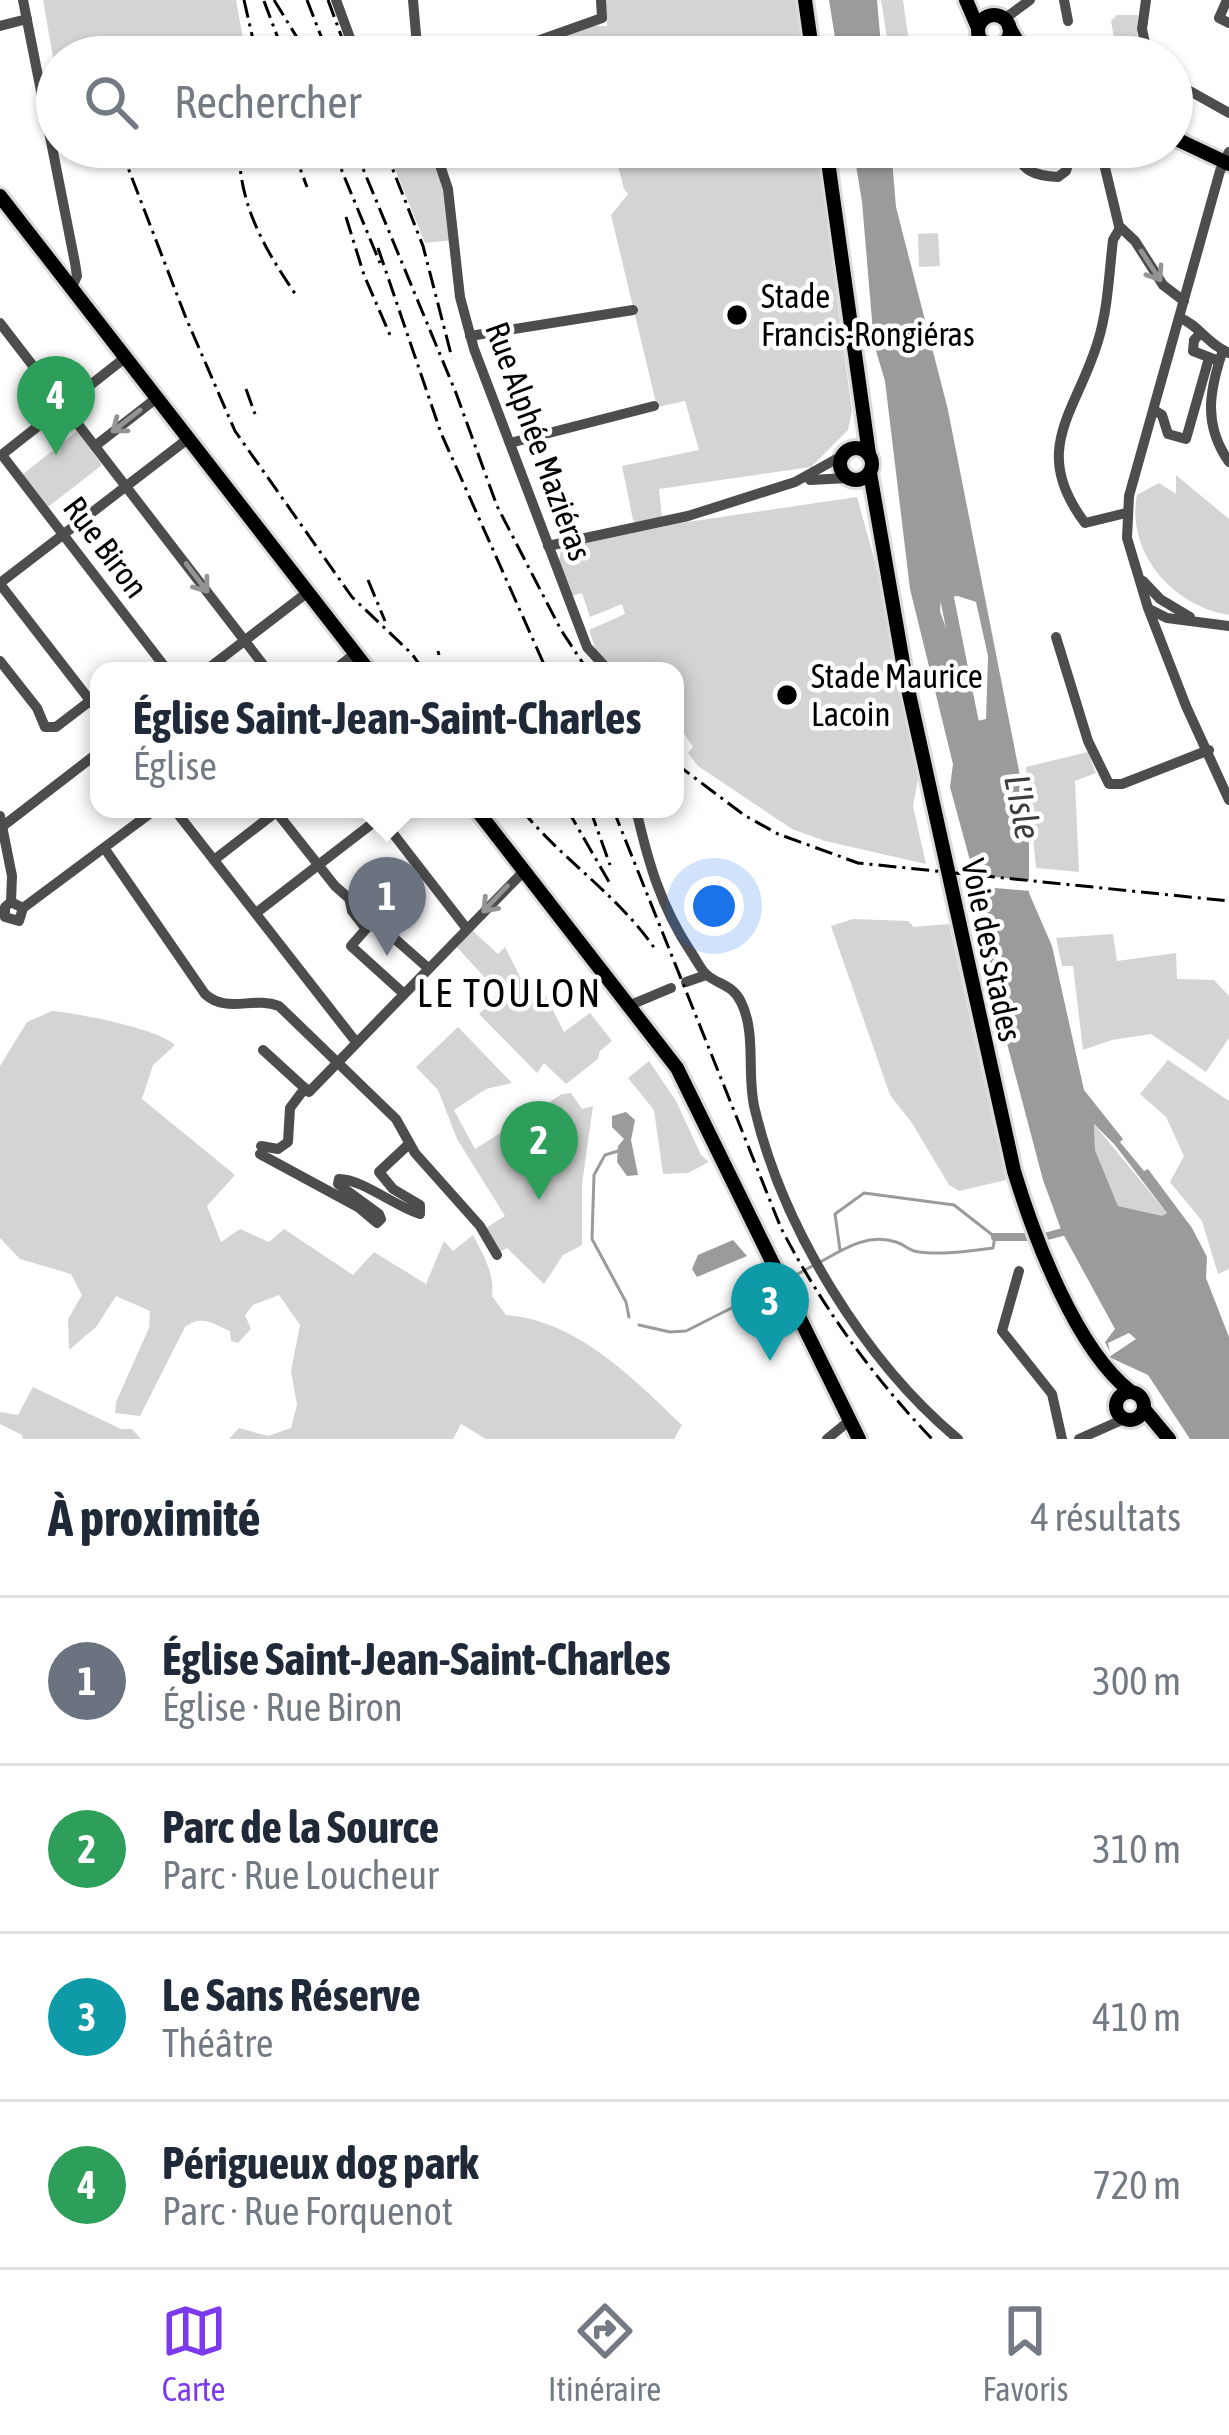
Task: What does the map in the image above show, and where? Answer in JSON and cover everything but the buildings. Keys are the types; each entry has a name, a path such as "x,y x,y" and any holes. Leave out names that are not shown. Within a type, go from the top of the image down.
{"main road":[{"path":"805,0 810,36"},
{"path":"969,0 1002,20 1013,36"},
{"path":"969,0 982,36"},
{"path":"985,36 985,17 1002,20"},
{"path":"1002,20 1007,36"},
{"path":"1193,144 1227,159"},
{"path":"829,168 860,388 869,454 870,472 862,479 850,479 839,467 857,427 860,388"},
{"path":"1,199 362,662"},
{"path":"843,454 861,448 869,454"},
{"name":"Voie des Stades","path":"870,472 902,660 1004,1131 1036,1237 1064,1297 1128,1408 1164,1434"},
{"name":"Voie des Stades","path":"850,479 868,501 879,526"},
{"path":"483,818 686,1083 859,1439"}],"street":[{"path":"23,0 36,64"},
{"path":"336,0 349,36"},
{"path":"413,0 416,36"},
{"path":"545,36 602,18 601,0"},
{"path":"1002,20 1028,0"},
{"path":"1064,0 1068,21"},
{"path":"1144,36 1146,0"},
{"path":"1227,0 1219,18 1229,23"},
{"path":"0,26 27,19"},
{"path":"1193,93 1229,113"},
{"path":"1227,159 1126,513 1127,538 1148,608 1229,800"},
{"path":"57,168 76,266 72,287"},
{"name":"Rue Alphée Maziéras","path":"441,168 470,337 587,647 601,662"},
{"path":"1026,168 1058,177 1067,168"},
{"path":"1105,168 1120,228 1135,241 1162,285 1184,302"},
{"path":"1120,228 1113,240 1098,343 1059,434 1059,462 1066,489 1085,523 1126,513"},
{"path":"470,337 634,310"},
{"path":"1180,318 1200,334 1193,351 1220,356"},
{"path":"0,323 261,662"},
{"path":"1154,410 1162,415 1168,434 1186,439 1220,356"},
{"path":"1220,356 1210,408 1214,439 1229,462"},
{"path":"1,456 126,357"},
{"path":"95,446 158,397"},
{"path":"510,443 654,406"},
{"path":"0,661 37,708 45,727 56,727 90,701 0,584 189,438"},
{"path":"548,546 669,521 795,482 843,454"},
{"name":"Rue Biron","path":"1,456 161,662"},
{"path":"795,482 850,479"},
{"path":"1141,579 1160,599 1207,623"},
{"path":"217,662 308,592"},
{"path":"1148,608 1160,599"},
{"path":"1148,608 1167,618 1229,626"},
{"path":"1158,634 1160,623 1167,618"},
{"path":"1056,637 1088,741 1109,784 1141,777 1209,750"},
{"path":"344,662 356,653"},
{"path":"17,905 1,821 90,758"},
{"path":"2,920 5,907 17,905 105,849 145,818"},
{"path":"181,818 356,1042"},
{"path":"214,860 266,818"},
{"path":"282,818 318,865 428,968"},
{"path":"256,913 375,818"},
{"path":"386,818 466,929"},
{"path":"637,818 666,913 706,975 734,991 748,1027 751,1094 767,1157 818,1263 847,1313 927,1411 958,1439"},
{"path":"105,849 216,1009 272,1003 396,1119 409,1144 480,1226 497,1255"},
{"path":"409,1144 379,1172 393,1189 419,1205 420,1214 350,1179 338,1179 338,1184 379,1214 377,1223 261,1150 278,1149 288,1142 290,1108 524,871"},
{"path":"349,896 352,911 366,929 351,946 404,994"},
{"path":"686,982 706,975"},
{"path":"628,1006 671,988"},
{"path":"262,1050 307,1090"},
{"path":"1019,1271 1002,1331 1052,1394 1062,1439"},
{"path":"1079,1439 1128,1408"},
{"path":"826,1439 849,1421"}],"shaded area":[{"path":"43,0 236,0 243,36 49,36"},
{"path":"604,0 799,0 803,36 557,36 582,26 607,26"},
{"path":"881,0 903,0 908,36 887,36"},
{"path":"1117,15 1138,15 1137,36 1114,36 1111,21"},
{"path":"395,168 438,168 453,240 425,243"},
{"name":"Stade Francis-Rongiéras","path":"618,168 820,168 852,411 848,430 811,467 659,489 662,517 633,520 622,466 699,450 685,401 657,407 611,215 628,194"},
{"path":"938,233 940,266 919,267 918,234"},
{"path":"77,431 102,465 48,507 22,475"},
{"path":"1176,475 1229,519 1229,615 1189,601 1172,588 1147,556 1139,537 1137,495 1159,483 1176,494"},
{"name":"Stade Maurice Lacoin","path":"857,497 875,562 918,779 913,806 926,864 792,829 698,766 688,753 693,747 684,733 684,662 604,662 598,656 589,630 625,614 622,604 590,617 582,593 571,596 560,553 568,547 680,523"},
{"path":"1088,752 1096,773 1075,781 1079,872 1036,868 1026,767"},
{"path":"853,919 908,921 914,927 949,924 1006,1180 959,1191 949,1185 890,1095 831,926"},
{"path":"472,930 498,954 505,947 525,987 538,981 564,1032 590,1013 612,1041 566,1084 544,1063 537,1073 479,1014 494,1000 496,990 456,946"},
{"path":"1113,934 1117,961 1176,953 1177,979 1214,980 1229,996 1229,1038 1206,1072 1151,1034 1083,1050 1073,966 1062,966 1056,938"},
{"path":"52,1011 136,1028 175,1045 153,1065 142,1099 235,1175 207,1206 221,1242 240,1229 269,1242 284,1229 353,1275 374,1252 426,1284 444,1241 453,1251 473,1235 490,1272 492,1296 506,1315 557,1328 603,1355 682,1425 674,1439 486,1439 461,1424 453,1439 229,1439 239,1428 268,1436 291,1428 297,1405 291,1371 300,1325 279,1295 253,1305 245,1315 251,1329 238,1343 231,1341 230,1331 208,1322 185,1327 140,1416 115,1413 149,1328 150,1311 116,1296 96,1327 69,1350 68,1319 82,1295 71,1274 20,1259 0,1238 0,1066 27,1022"},
{"path":"458,1027 512,1083 486,1089 454,1110 475,1149 562,1094 571,1093 582,1109 593,1106 582,1184 582,1245 563,1255 544,1284 507,1248 500,1252 486,1228 505,1216 457,1139 438,1090 416,1067"},
{"path":"1168,1060 1229,1101 1229,1269 1218,1274 1202,1221 1170,1182 1184,1156 1166,1117 1140,1094"},
{"path":"649,1061 709,1162 688,1173 663,1174 654,1110 628,1078"},
{"path":"1094,1124 1167,1213 1162,1217 1118,1206 1095,1150"},
{"path":"33,1387 121,1429 132,1429 141,1439 23,1439 0,1424 0,1412 18,1415"}],"water":[{"path":"829,0 877,0 880,36 835,36"},
{"path":"856,168 893,168 896,207 948,410 1022,786 1029,826 1029,893 1052,946 1084,1090 1123,1139 1120,1142 1144,1171 1148,1169 1192,1228 1207,1257 1206,1278 1229,1337 1229,1439 1190,1439 1148,1375 1109,1357 1136,1339 1129,1333 1108,1343 1110,1352 1105,1342 1115,1329 1062,1232 1043,1180 975,922 978,890 950,787 953,764 910,589 885,381 874,344","holes":["958,596 976,602 988,656 986,719 968,723 940,611 941,598","1094,1124 1167,1213 1162,1216 1118,1206 1095,1150"]},
{"path":"626,1112 635,1120 631,1140 638,1175 627,1176 617,1162 618,1146 624,1139 612,1127 612,1116"},
{"path":"733,1240 747,1256 697,1277 692,1269 698,1255"}],"pier":[{"path":"968,874 1032,881 1031,891 971,886"}],"waterway":[{"name":"L'Isle","path":"944,583 975,738"},
{"path":"618,1151 605,1155 594,1175 592,1239 626,1302 629,1317"},
{"path":"822,1261 867,1241 886,1240 914,1251 943,1253 993,1248 995,1237 954,1205 864,1193 835,1214 840,1250"},
{"path":"995,1237 1044,1237 1070,1230"},
{"path":"785,1281 814,1265"},
{"path":"639,1325 686,1331 777,1285"}],"railway":[{"path":"244,0 252,36"},
{"path":"274,0 296,36"},
{"path":"307,0 321,36"},
{"path":"328,0 341,36"},
{"path":"264,1 277,36"},
{"path":"128,168 235,431 352,597 418,662"},
{"path":"240,168 256,225 296,295"},
{"path":"300,168 307,187"},
{"path":"341,168 380,263"},
{"path":"363,168 456,393 497,506 582,662"},
{"path":"392,168 423,246 452,358"},
{"path":"346,217 390,335"},
{"path":"378,248 441,433 543,662"},
{"path":"246,389 255,414"},
{"path":"368,580 385,621"},
{"path":"438,651 439,655"},
{"path":"684,770 778,834 858,863 1229,901"},
{"path":"530,818 626,913 657,952"},
{"path":"572,818 612,887"},
{"path":"593,818 610,865"},
{"path":"617,818 781,1228 849,1339 932,1439"}],"place":[{"name":"Stade Francis-Rongiéras","path":"737,315"},
{"name":"Périgueux dog park","path":"56,455"},
{"name":"Stade Maurice Lacoin","path":"787,695"},
{"name":"Église Saint-Jean-Saint-Charles","path":"387,956"},
{"name":"Parc de la Source","path":"539,1200"},
{"name":"Le Sans Réserve","path":"770,1361"}],"district":[{"name":"LE TOULON","path":"510,993"}]}
